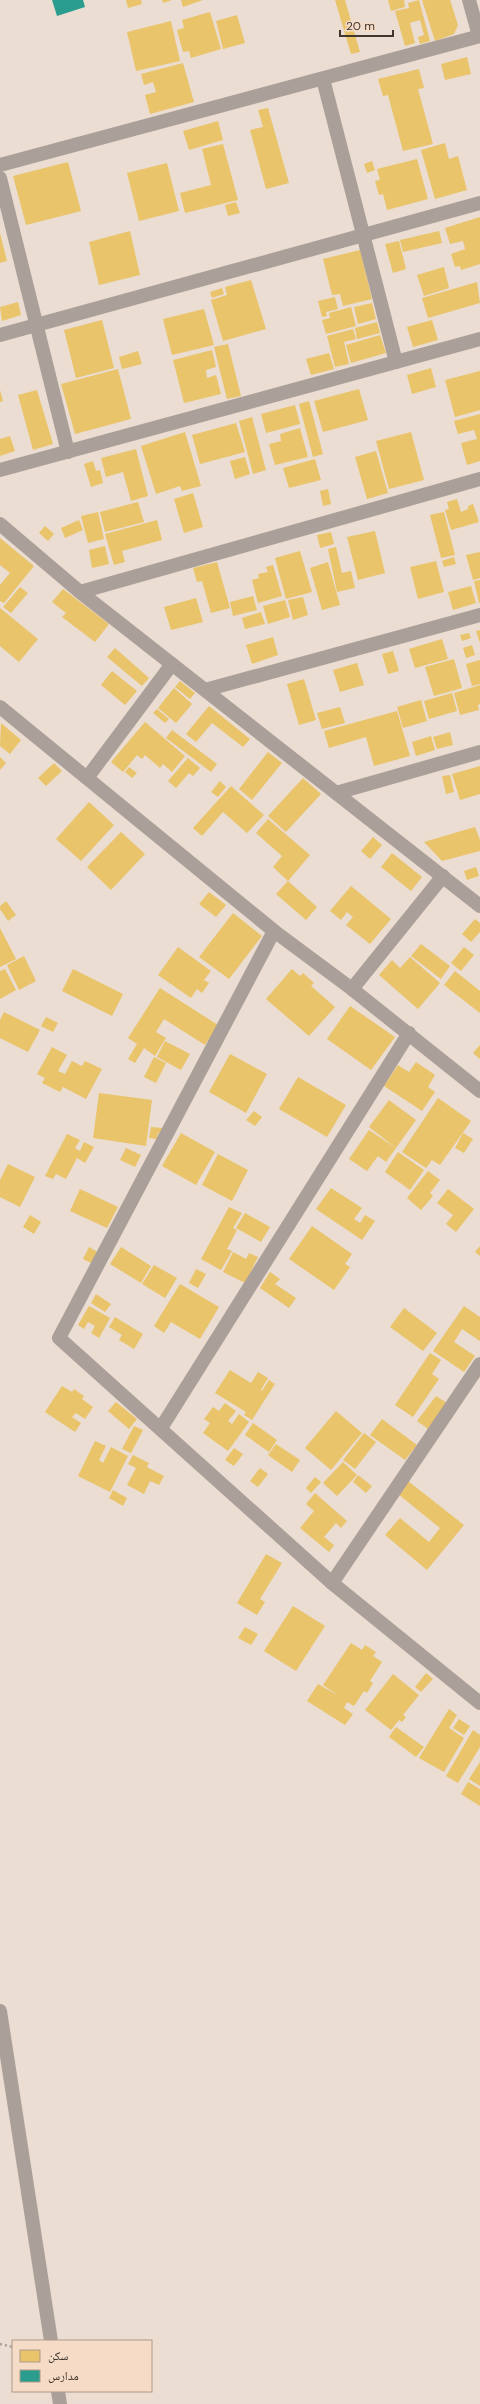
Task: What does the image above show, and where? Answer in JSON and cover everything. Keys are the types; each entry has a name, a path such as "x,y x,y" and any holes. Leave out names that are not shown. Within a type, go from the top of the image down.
{"street":[{"path":"0,165 480,36 469,0"},
{"path":"323,79 396,362"},
{"path":"0,178 68,452"},
{"path":"0,336 480,203"},
{"path":"0,470 480,339"},
{"path":"80,592 480,479"},
{"path":"0,524 80,592 336,793 443,876 478,901"},
{"path":"205,690 480,615"},
{"path":"87,778 172,664"},
{"path":"0,707 274,931 409,1033 480,1092"},
{"path":"336,793 480,752"},
{"path":"352,989 443,876"},
{"path":"274,931 59,1338 332,1583 480,1703"},
{"path":"161,1428 409,1033"},
{"path":"332,1583 480,1364"},
{"path":"0,2011 51,2340"},
{"path":"58,2392 60,2404"}],"path":[{"path":"0,2344 12,2347"}],"building: سكن":[{"path":"126,0 141,0 142,4 128,8"},
{"path":"162,0 172,0 163,3"},
{"path":"181,0 203,0 183,7"},
{"path":"335,0 345,0 360,52 351,54"},
{"path":"388,0 404,0 405,7 391,11"},
{"path":"419,0 430,41 420,44 418,37 424,35 420,20 410,23 415,43 405,46 395,11 409,8 408,3"},
{"path":"422,0 450,0 458,25 454,34 435,41"},
{"path":"210,12 221,49 191,58 189,51 183,52 177,30 184,28 182,20"},
{"path":"237,15 245,43 223,49 216,21"},
{"path":"171,21 180,61 136,71 127,32"},
{"path":"467,57 471,74 445,80 441,64"},
{"path":"183,63 194,102 150,114 145,95 156,92 153,82 144,85 141,74"},
{"path":"419,69 424,88 418,89 433,144 403,151 388,95 383,96 378,79"},
{"path":"268,108 289,183 266,189 250,130 263,127 258,110"},
{"path":"218,121 223,140 189,150 183,131"},
{"path":"445,143 449,159 458,156 467,190 435,199 421,150"},
{"path":"223,144 238,200 185,213 180,193 211,185 202,149"},
{"path":"417,159 428,199 387,210 383,194 379,195 375,181 380,180 377,169"},
{"path":"372,161 375,170 367,173 364,164"},
{"path":"68,162 81,211 26,225 13,176"},
{"path":"167,163 179,211 139,221 127,173"},
{"path":"236,202 240,213 228,216 225,205"},
{"path":"480,217 480,264 461,270 460,266 455,267 451,254 465,249 463,241 450,244 445,228"},
{"path":"130,231 140,275 99,285 89,242"},
{"path":"439,231 442,243 403,252 400,240"},
{"path":"0,233 7,261 0,263"},
{"path":"399,241 406,269 393,273 385,244"},
{"path":"360,250 372,299 343,306 340,294 332,295 323,259"},
{"path":"444,267 449,288 424,296 417,275"},
{"path":"251,280 266,329 223,341 211,300 227,295 225,287"},
{"path":"477,282 480,303 428,318 422,298"},
{"path":"222,288 224,294 212,298 210,292"},
{"path":"335,297 338,309 326,312 327,316 322,317 318,301"},
{"path":"18,302 21,315 2,321 0,307"},
{"path":"372,303 376,319 358,324 354,307"},
{"path":"351,307 356,326 326,334 322,320 330,318 329,313"},
{"path":"204,309 214,345 172,355 163,319"},
{"path":"102,320 114,368 76,378 64,330"},
{"path":"432,320 438,340 413,347 407,327"},
{"path":"377,322 380,333 357,339 355,328"},
{"path":"353,329 356,339 344,342 349,364 335,367 327,336"},
{"path":"380,335 386,353 351,363 346,345"},
{"path":"228,344 241,396 227,399 214,347"},
{"path":"212,350 216,367 206,370 207,378 216,375 221,394 184,403 173,360"},
{"path":"138,351 142,364 122,369 119,357"},
{"path":"329,353 334,369 311,375 306,359"},
{"path":"431,368 436,387 412,394 407,375"},
{"path":"118,369 131,419 75,434 61,384"},
{"path":"480,371 480,410 455,417 445,380"},
{"path":"359,389 368,420 323,432 314,401"},
{"path":"0,390 3,401 0,402"},
{"path":"37,390 53,444 33,450 18,395"},
{"path":"309,401 323,454 313,457 299,404"},
{"path":"295,405 300,424 266,433 261,414"},
{"path":"480,414 480,461 467,465 461,443 477,439 474,430 458,434 454,421"},
{"path":"252,417 266,470 253,474 239,421"},
{"path":"236,423 245,452 200,464 192,435"},
{"path":"300,428 308,457 275,465 269,444 281,441 280,434"},
{"path":"185,432 201,486 182,491 180,486 156,494 141,446"},
{"path":"411,432 424,480 389,489 376,441"},
{"path":"10,436 15,451 0,456 0,439"},
{"path":"136,449 148,496 131,501 123,472 106,477 101,458"},
{"path":"376,451 388,493 367,499 355,457"},
{"path":"245,457 250,474 235,479 230,461"},
{"path":"315,459 321,480 289,488 283,468"},
{"path":"93,461 96,471 100,470 103,483 91,487 84,464"},
{"path":"328,489 331,504 323,506 320,491"},
{"path":"193,493 203,527 184,533 174,499"},
{"path":"457,499 461,512 468,509 468,506 473,504 479,522 451,530 445,510 449,509 447,502"},
{"path":"138,502 144,522 105,532 100,512"},
{"path":"98,512 104,539 88,543 81,516"},
{"path":"444,512 455,555 441,558 430,515"},
{"path":"79,520 83,530 65,538 61,528"},
{"path":"157,520 162,540 122,551 125,562 114,565 105,534"},
{"path":"45,526 54,534 48,541 39,533"},
{"path":"375,531 385,573 358,580 347,537"},
{"path":"331,532 334,544 320,548 317,535"},
{"path":"0,538 34,566 4,603 0,601 0,585 10,573 0,565"},
{"path":"105,546 109,564 92,568 89,550"},
{"path":"336,547 342,573 351,571 355,588 337,592 328,549"},
{"path":"300,551 312,592 286,599 275,558"},
{"path":"480,552 480,578 473,580 466,555"},
{"path":"454,557 456,564 444,567 442,561"},
{"path":"436,561 444,592 418,599 410,567"},
{"path":"217,562 230,608 211,613 202,581 197,582 193,568"},
{"path":"328,562 340,605 322,610 310,568"},
{"path":"273,565 282,596 258,603 252,580 259,578 258,574 268,572 266,567"},
{"path":"480,580 480,603 479,603 474,581"},
{"path":"471,586 476,603 453,610 448,592"},
{"path":"20,587 28,593 11,613 3,607"},
{"path":"63,589 109,624 95,642 62,617 66,613 52,602"},
{"path":"253,596 257,610 233,616 230,602"},
{"path":"303,597 308,615 293,620 288,600"},
{"path":"196,598 203,622 171,630 164,607"},
{"path":"285,600 290,617 268,624 263,606"},
{"path":"0,608 38,639 19,662 0,646"},
{"path":"261,612 265,624 245,629 242,618"},
{"path":"480,630 480,643 476,631"},
{"path":"469,633 471,638 462,641 460,635"},
{"path":"273,637 278,655 252,664 246,645"},
{"path":"442,639 448,659 415,668 409,649"},
{"path":"472,645 475,655 466,658 463,648"},
{"path":"115,648 149,678 142,686 107,657"},
{"path":"393,651 399,671 388,674 382,654"},
{"path":"454,659 462,688 434,696 425,667"},
{"path":"480,660 480,684 472,686 466,664"},
{"path":"357,663 364,685 340,692 333,670"},
{"path":"112,671 137,691 125,705 101,685"},
{"path":"304,679 316,720 299,725 287,684"},
{"path":"180,681 195,693 190,699 175,687"},
{"path":"480,685 479,710 460,715 454,693"},
{"path":"174,688 192,704 176,723 158,708"},
{"path":"452,693 457,711 429,719 424,701"},
{"path":"421,700 427,721 403,728 397,707"},
{"path":"209,706 250,739 243,747 212,723 196,742 186,734"},
{"path":"340,707 345,723 322,729 317,713"},
{"path":"157,709 169,719 165,723 153,713"},
{"path":"397,711 410,756 374,766 366,737 329,748 324,731"},
{"path":"145,722 185,756 172,772 163,764 160,768 145,755 142,759 137,755 123,772 111,762"},
{"path":"1,723 21,740 10,754 0,746"},
{"path":"172,730 217,764 211,772 166,738"},
{"path":"450,732 453,745 437,749 433,737"},
{"path":"431,736 435,750 416,756 412,742"},
{"path":"268,752 282,763 252,800 239,789"},
{"path":"0,757 6,763 0,770"},
{"path":"188,758 200,768 193,776 189,773 176,788 168,781"},
{"path":"54,763 62,771 46,786 38,778"},
{"path":"480,766 480,794 460,800 452,774"},
{"path":"129,767 137,773 132,778 125,772"},
{"path":"450,775 454,792 446,794 442,776"},
{"path":"303,778 321,794 286,832 268,816"},
{"path":"220,781 226,787 218,797 211,792"},
{"path":"231,786 264,815 247,833 223,812 202,836 193,828"},
{"path":"89,802 114,825 81,861 56,839"},
{"path":"268,819 310,855 288,881 273,867 282,856 256,833"},
{"path":"475,827 480,840 480,851 442,861 424,842"},
{"path":"121,832 145,854 111,890 87,867"},
{"path":"373,837 382,845 370,859 361,851"},
{"path":"392,853 422,877 411,891 381,867"},
{"path":"476,867 479,876 467,880 464,871"},
{"path":"288,881 317,907 306,920 276,894"},
{"path":"351,886 391,919 370,944 346,925 353,917 347,912 341,920 330,911"},
{"path":"209,892 226,905 216,917 199,904"},
{"path":"6,901 16,915 8,921 0,909 0,906"},
{"path":"233,913 262,936 229,979 199,957"},
{"path":"475,919 480,923 480,932 471,942 462,934"},
{"path":"0,928 16,959 0,967"},
{"path":"421,944 450,966 441,979 411,956"},
{"path":"178,947 211,971 204,980 209,983 202,993 197,989 191,998 158,975"},
{"path":"464,947 474,955 461,971 451,963"},
{"path":"24,956 36,981 19,990 7,965"},
{"path":"410,957 440,983 418,1009 379,975 392,960 400,968"},
{"path":"5,969 16,990 0,999 0,971"},
{"path":"73,969 123,994 112,1016 62,991"},
{"path":"292,969 300,976 303,973 314,983 311,986 335,1007 309,1036 266,999"},
{"path":"455,971 480,991 480,1013 444,985"},
{"path":"160,988 218,1025 205,1045 164,1019 156,1032 166,1038 155,1056 144,1048 135,1063 128,1059 137,1044 128,1038"},
{"path":"350,1006 395,1037 371,1070 327,1039"},
{"path":"4,1012 40,1030 28,1052 0,1038 0,1020"},
{"path":"46,1017 58,1023 53,1032 41,1026"},
{"path":"165,1041 190,1054 181,1070 157,1057"},
{"path":"480,1045 480,1059 473,1053"},
{"path":"52,1047 67,1055 58,1071 65,1074 72,1061 82,1066 85,1061 102,1069 86,1099 63,1087 60,1092 42,1083 45,1078 37,1074"},
{"path":"230,1054 267,1074 246,1113 209,1092"},
{"path":"154,1057 166,1063 156,1083 144,1077"},
{"path":"416,1062 435,1075 428,1087 435,1092 422,1111 384,1086 398,1065 409,1072"},
{"path":"298,1077 346,1105 327,1137 279,1109"},
{"path":"99,1093 152,1100 146,1146 93,1138"},
{"path":"438,1098 471,1121 440,1165 432,1160 426,1168 402,1152"},
{"path":"389,1100 416,1120 396,1148 369,1127"},
{"path":"254,1111 262,1117 255,1126 246,1120"},
{"path":"151,1127 163,1128 162,1134 158,1133 157,1139 149,1138"},
{"path":"369,1130 396,1148 386,1162 378,1156 367,1171 349,1159"},
{"path":"181,1133 215,1152 196,1185 162,1166"},
{"path":"463,1133 473,1139 464,1153 455,1148"},
{"path":"67,1134 80,1140 75,1148 80,1151 84,1142 94,1147 85,1163 77,1158 66,1179 56,1174 53,1179 45,1176"},
{"path":"126,1148 141,1155 135,1167 120,1160"},
{"path":"398,1152 424,1170 410,1190 385,1172"},
{"path":"218,1154 248,1170 232,1201 202,1185"},
{"path":"8,1164 35,1177 20,1207 0,1197 0,1180"},
{"path":"428,1171 440,1180 430,1193 433,1196 421,1210 407,1198"},
{"path":"331,1188 362,1208 354,1219 360,1223 365,1215 375,1221 362,1240 316,1209"},
{"path":"80,1189 118,1207 107,1228 70,1211"},
{"path":"448,1189 474,1209 456,1232 446,1224 453,1215 437,1203"},
{"path":"229,1207 242,1213 233,1228 237,1230 227,1249 232,1251 221,1270 201,1259"},
{"path":"245,1213 270,1227 261,1242 236,1228"},
{"path":"30,1215 41,1222 34,1234 23,1227"},
{"path":"312,1226 352,1254 345,1264 350,1267 334,1290 289,1259"},
{"path":"480,1246 480,1256 475,1252"},
{"path":"89,1247 99,1253 93,1264 83,1259"},
{"path":"121,1247 151,1266 141,1283 110,1264"},
{"path":"233,1252 246,1259 249,1253 258,1257 245,1283 223,1272"},
{"path":"154,1265 177,1278 165,1298 142,1284"},
{"path":"196,1269 206,1274 198,1288 189,1283"},
{"path":"270,1272 280,1279 275,1284 296,1298 289,1308 260,1288"},
{"path":"180,1284 219,1307 200,1339 171,1322 164,1333 154,1326"},
{"path":"96,1294 111,1304 105,1312 91,1303"},
{"path":"89,1306 110,1318 99,1338 91,1333 95,1326 88,1322 84,1329 78,1325"},
{"path":"464,1306 480,1317 480,1341 462,1329 454,1342 475,1356 464,1372 433,1351"},
{"path":"404,1308 437,1333 423,1351 390,1327"},
{"path":"115,1317 143,1334 134,1349 119,1340 122,1335 109,1327"},
{"path":"430,1353 441,1360 432,1374 439,1379 413,1417 395,1405"},
{"path":"230,1370 251,1383 258,1372 268,1378 261,1390 262,1391 269,1380 275,1384 252,1420 244,1415 246,1412 215,1393"},
{"path":"62,1386 72,1392 74,1389 84,1396 82,1399 93,1407 85,1419 76,1413 72,1417 81,1423 75,1432 45,1412"},
{"path":"436,1396 447,1403 428,1429 417,1421"},
{"path":"116,1402 137,1419 129,1429 108,1411"},
{"path":"225,1403 236,1411 228,1421 232,1424 239,1414 249,1422 228,1451 203,1433 210,1423 204,1419 213,1407 219,1411"},
{"path":"336,1411 362,1433 331,1470 305,1448"},
{"path":"382,1419 417,1445 405,1460 370,1435"},
{"path":"253,1423 277,1440 269,1452 245,1435"},
{"path":"134,1426 143,1430 131,1453 122,1449"},
{"path":"364,1433 376,1442 355,1469 343,1460"},
{"path":"95,1441 106,1446 99,1460 103,1463 111,1447 128,1456 110,1492 78,1476"},
{"path":"276,1444 300,1460 292,1472 268,1455"},
{"path":"234,1448 243,1454 234,1466 225,1460"},
{"path":"133,1455 149,1463 147,1467 164,1476 159,1485 150,1481 144,1494 127,1485 136,1468 128,1464"},
{"path":"343,1462 357,1475 337,1496 323,1483"},
{"path":"260,1468 268,1474 258,1487 250,1481"},
{"path":"358,1475 372,1486 366,1493 353,1482"},
{"path":"315,1477 321,1482 311,1493 306,1488"},
{"path":"408,1481 464,1525 427,1570 385,1535 400,1518 429,1542 440,1528 398,1494"},
{"path":"113,1490 127,1498 123,1506 109,1498"},
{"path":"315,1493 347,1521 341,1528 336,1523 324,1537 334,1545 329,1552 300,1528 314,1511 306,1504"},
{"path":"266,1554 282,1563 260,1599 265,1602 257,1615 237,1603"},
{"path":"293,1606 325,1626 296,1671 264,1651"},
{"path":"245,1627 258,1634 251,1645 238,1638"},
{"path":"351,1643 362,1650 365,1645 376,1652 373,1656 382,1662 370,1681 373,1683 367,1693 364,1691 354,1706 347,1702 344,1708 353,1714 345,1725 307,1701 318,1684 339,1696 323,1685"},
{"path":"426,1673 433,1679 421,1692 415,1687"},
{"path":"393,1674 419,1695 403,1715 406,1717 402,1722 399,1720 391,1730 365,1710"},
{"path":"449,1709 457,1715 449,1728 464,1738 444,1772 419,1758"},
{"path":"459,1719 470,1726 464,1735 453,1728"},
{"path":"396,1727 424,1747 416,1757 389,1737"},
{"path":"473,1730 480,1735 480,1747 458,1783 446,1776"},
{"path":"480,1762 480,1786 469,1779"},
{"path":"468,1782 480,1789 480,1806 461,1794"}],"building: مدارس":[{"path":"52,0 83,0 85,7 57,16"}]}
